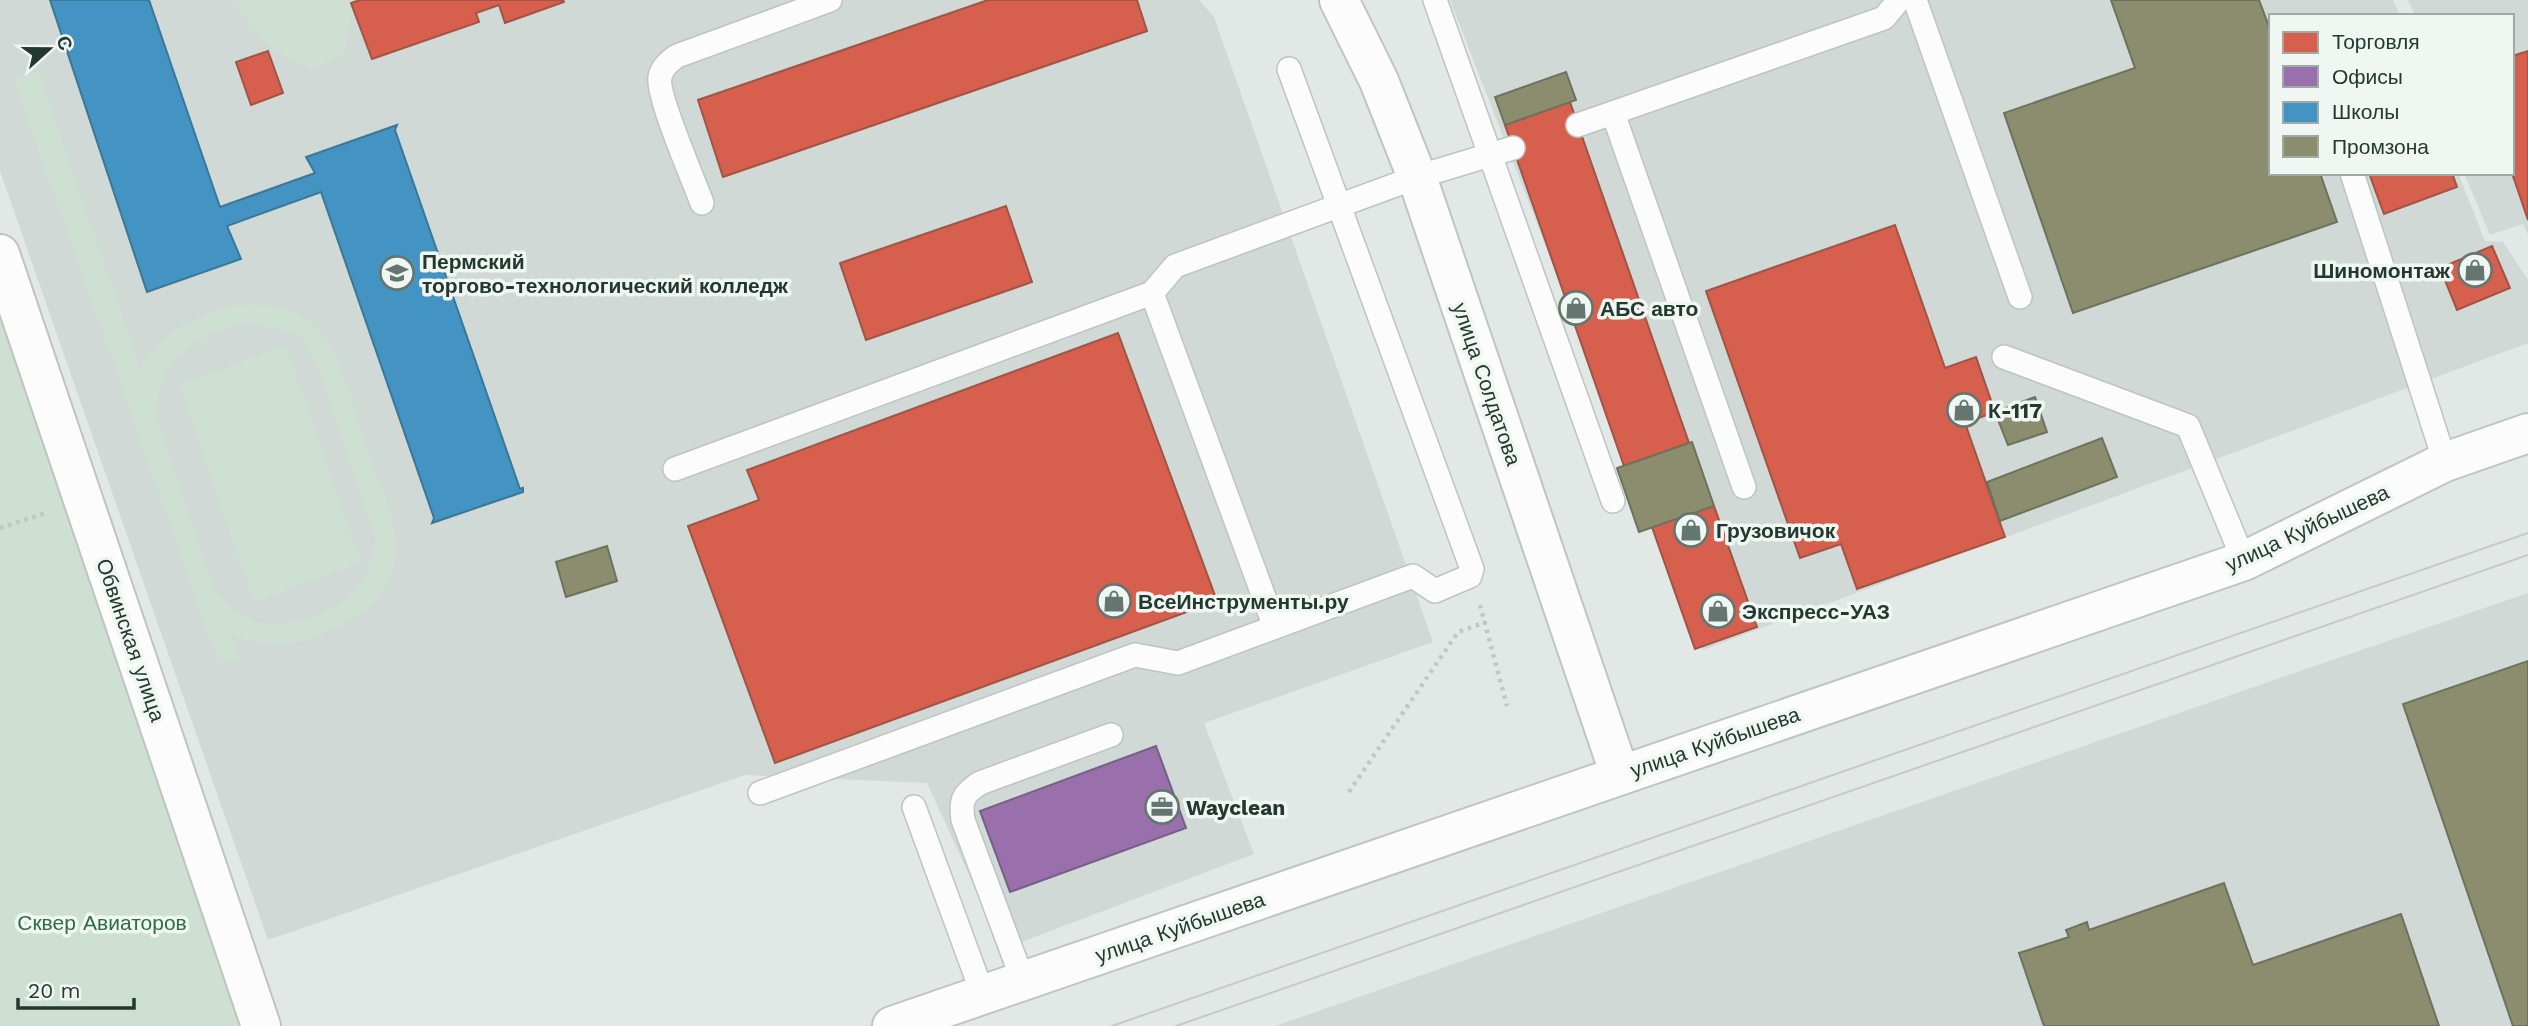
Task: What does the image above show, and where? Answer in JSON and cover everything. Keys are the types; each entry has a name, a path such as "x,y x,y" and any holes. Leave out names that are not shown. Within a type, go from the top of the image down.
{"main road":[{"name":"улица Солдатова","path":"1339,0 1379,80 1417,177 1620,775"},
{"name":"Обвинская улица","path":"0,254 261,1026"},
{"name":"улица Куйбышева","path":"892,1026 2244,561 2445,461 2528,433"}],"lane":[{"path":"702,203 664,100 659,79 665,65 677,56 830,0"},
{"path":"1435,0 1613,501"},
{"path":"1578,125 1884,18 1899,0"},
{"path":"1915,0 2020,297"},
{"path":"760,793 1135,655 1178,663 1413,576 1435,591 1470,576 1472,569 1289,69"},
{"path":"1613,113 1744,487"},
{"path":"675,469 1152,293 1175,266 1417,177 1513,148"},
{"path":"2353,175 2445,461"},
{"path":"1152,293 1275,627"},
{"path":"2004,357 2188,426 2244,561"},
{"path":"1023,981 963,820 960,802 966,792 980,783 1111,735"},
{"path":"914,807 983,995"}],"path":[{"path":"0,528 83,500"},
{"path":"1470,576 1486,622 1507,706"},
{"path":"1349,792 1458,632 1486,622"}],"shaded area":[{"path":"0,0 1199,0 1214,17 1433,642 1204,723 1254,854 1003,949 927,783 745,775 268,940 0,171"},
{"path":"1450,0 2393,0 2399,14 2269,14 2269,175 2459,175 2485,241 2503,242 2528,280 2528,343 1703,650"},
{"path":"2408,0 2528,0 2528,235 2523,224 2490,235 2465,175 2514,175 2514,14 2414,14"},
{"path":"2528,593 2528,1026 1275,1026 2332,660"}],"green space":[{"path":"230,0 368,0 351,16 344,54 311,69 274,50"},
{"path":"39,72 140,369 160,343 175,330 208,314 226,309 264,306 282,309 299,315 324,336 348,387 389,509 395,536 395,563 387,585 372,604 353,619 319,635 281,644 256,642 231,634 239,658 219,665 14,80","holes":["248,321 300,336 317,364 375,536 368,569 355,591 346,600 321,614 286,623 267,624 245,616 216,593 156,416 158,395 163,378 172,363 196,342 212,334"]},
{"name":"Сквер Авиаторов","path":"0,316 246,1026 0,1026"},
{"path":"286,346 361,562 254,602 179,384"}],"building: Торговля":[{"path":"360,0 564,2 505,23 499,5 476,13 479,22 372,59 351,3"},
{"path":"988,0 1137,0 1147,31 723,177 698,100"},
{"path":"268,51 283,93 251,105 236,62"},
{"path":"2528,51 2528,220 2513,175 2514,55"},
{"path":"1570,102 1689,443 1624,466 1505,125"},
{"path":"2370,175 2453,175 2457,187 2384,214"},
{"path":"1006,206 1032,282 866,340 840,263"},
{"path":"1895,225 1945,368 1976,357 1995,412 1965,423 2005,537 1857,589 1841,544 1800,558 1706,291"},
{"path":"2492,246 2510,288 2457,310 2440,268"},
{"path":"1118,333 1217,601 775,763 688,526 759,500 747,470"},
{"path":"1714,506 1757,627 1695,649 1652,527"}],"building: Офисы":[{"path":"1156,746 1186,828 1010,892 980,811"}],"building: Школы":[{"name":"Пермский торгово-технологический колледж","path":"50,0 149,0 220,207 315,173 306,157 397,125 395,130 523,492 432,523 434,518 321,192 227,226 241,259 147,292"}],"building: Промзона":[{"path":"2111,0 2259,0 2269,27 2269,175 2321,175 2337,222 2073,313 2004,113 2135,68"},
{"path":"1566,72 1576,100 1505,125 1495,97"},
{"path":"2035,397 2047,432 2008,445 1995,412"},
{"path":"2102,438 2117,477 2000,521 1987,482"},
{"path":"1692,442 1714,506 1639,532 1617,468"},
{"path":"607,546 617,581 566,597 556,562"},
{"path":"2528,661 2528,1026 2513,1026 2403,704"},
{"path":"2224,883 2253,965 2401,914 2439,1026 2044,1026 2019,953 2069,937 2066,930 2087,922 2089,930"}],"tram line":[{"path":"1112,1026 2528,533"},
{"path":"1176,1026 2528,555"}],"place":[{"name":"Шиномонтаж","path":"2475,270"},
{"name":"Пермский торгово-технологический колледж","path":"397,273"},
{"name":"АБС авто","path":"1576,308"},
{"name":"К-117","path":"1964,410"},
{"name":"Грузовичок","path":"1691,530"},
{"name":"ВсеИнструменты.ру","path":"1114,601"},
{"name":"Экспресс-УАЗ","path":"1718,611"},
{"name":"Wayclean","path":"1162,807"}]}
